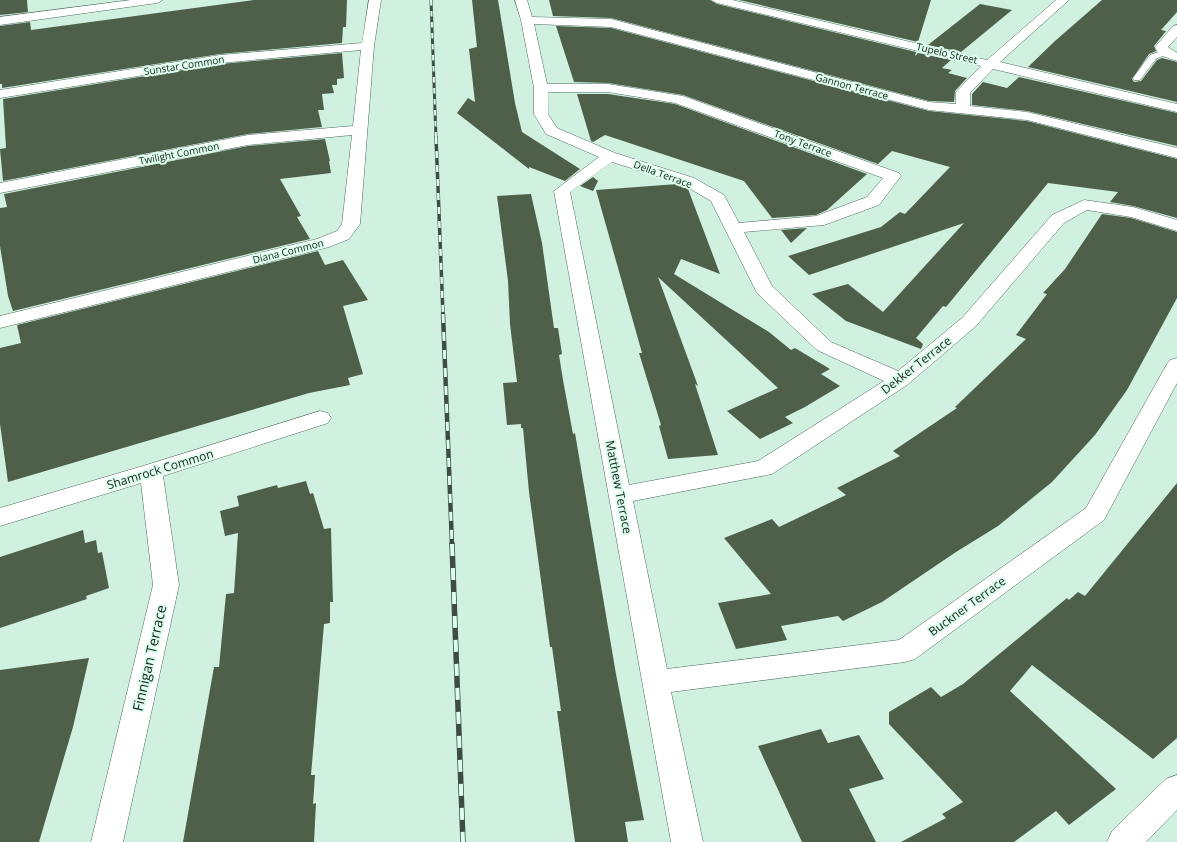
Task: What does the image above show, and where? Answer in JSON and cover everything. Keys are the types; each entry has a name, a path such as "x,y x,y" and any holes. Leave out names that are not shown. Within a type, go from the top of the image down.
{"street":[{"path":"52,0 54,13"},
{"path":"0,20 156,0"},
{"name":"Diana Common","path":"0,322 323,243 343,235 351,224 368,46 375,0"},
{"name":"Della Terrace","path":"521,0 527,20 540,88 541,114 551,131 610,156 688,182 718,198 735,228 764,289 824,346 900,380"},
{"name":"Tupelo Street","path":"717,0 1177,108"},
{"path":"963,109 963,92 990,64 1063,0"},
{"name":"Gannon Terrace","path":"527,20 611,23 929,106 1027,116 1177,153"},
{"path":"1177,29 1161,47 1164,52 1177,57"},
{"name":"Sunstar Common","path":"0,94 220,59 368,46"},
{"name":"Tony Terrace","path":"540,88 608,88 678,99 893,176 873,201 818,221 735,228"},
{"name":"Twilight Common","path":"0,188 248,140 360,130"},
{"name":"Matthew Terrace","path":"610,156 562,191 621,495 655,682 687,842"},
{"name":"Dekker Terrace","path":"621,495 764,468 900,380 969,322 1058,219 1084,205 1133,212 1177,226"},
{"name":"Buckner Terrace","path":"655,682 905,651 1095,514 1177,364"},
{"name":"Shamrock Common","path":"0,517 151,472 320,418"},
{"name":"Finnigan Terrace","path":"107,842 166,584 151,472"},
{"path":"1123,842 1177,790"}],"lane":[{"path":"1137,78 1153,57 1164,52"}],"building":[{"path":"0,0 27,0 28,12 0,15"},
{"path":"254,0 347,0 346,27 343,27 342,43 220,54 2,88 2,84 0,84 0,26 30,22 31,30"},
{"path":"472,0 498,0 515,103 522,132 580,169 565,181 529,167 529,169 457,113 468,98 475,102 469,49 477,47"},
{"path":"549,0 710,0 717,4 916,52 915,56 918,53 951,60 942,68 952,70 948,73 967,78 955,91 954,102 929,101 611,18 553,16"},
{"path":"739,0 931,0 918,42"},
{"path":"1102,0 1177,0 1177,12 1161,30 1166,31 1154,46 1156,51 1149,54 1132,79 1134,82 1141,81 1157,60 1162,58 1177,62 1177,102 1028,67"},
{"path":"980,4 1012,10 961,52 928,45"},
{"path":"556,26 611,28 929,111 1027,121 1177,159 1177,218 1133,206 1110,202 1118,192 1048,183 946,307 943,306 916,338 923,344 921,349 846,321 812,294 848,284 883,312 964,223 809,275 788,256 881,227 900,212 905,214 950,167 892,151 878,164 683,95 608,83 574,82"},
{"path":"342,53 344,78 337,79 337,85 332,85 334,93 322,94 324,110 318,110 322,127 248,134 3,181 0,149 6,148 3,99 220,64"},
{"path":"1019,77 1177,113 1177,146 1027,111 972,105 972,94 983,82 1007,88"},
{"path":"577,94 608,94 675,104 867,174 827,210 816,215 772,218 744,181 605,135 593,142 591,141"},
{"path":"325,139 331,173 280,179 301,216 297,217 310,239 13,311 8,296 0,246 0,208 7,207 4,194 248,146"},
{"path":"593,177 598,181 593,191 580,186"},
{"path":"678,184 688,189 720,274 681,259 674,274 769,332 791,350 795,348 830,369 821,374 840,386 785,417 793,423 760,439 727,411 778,388 658,277 698,386 695,384 718,455 668,459 659,426 661,425 639,353 642,353 596,190"},
{"path":"531,194 542,243 554,328 558,328 562,354 559,355 563,380 573,434 575,433 616,674 644,820 625,822 628,842 575,842 557,711 561,711 552,647 550,647 529,492 523,428 521,428 521,424 507,425 503,383 517,382 510,324 508,281 497,196"},
{"path":"1102,214 1131,218 1177,232 1177,298 1127,390 1095,435 1052,482 998,526 956,552 882,602 843,621 838,616 781,626 787,640 736,649 718,603 771,594 724,538 772,519 779,527 846,495 837,488 900,456 893,451 957,408 955,407 1026,339 1016,335 1047,294 1043,293 1065,269"},
{"path":"807,228 791,243 781,230"},
{"path":"318,251 325,265 343,260 368,300 343,306 363,374 348,378 350,385 309,393 8,482 0,424 0,348 21,343 17,325"},
{"path":"306,481 310,494 313,493 324,529 331,528 333,602 330,602 330,623 324,624 311,775 315,775 313,804 316,803 314,842 183,842 214,667 219,667 226,594 234,593 238,533 225,536 220,511 239,506 237,496 277,485 278,488"},
{"path":"1177,483 1177,738 1153,759 1032,665 1010,691 1116,789 1069,825 1056,811 1014,842 901,842 946,818 942,814 963,802 889,724 889,712 931,687 941,697 963,684 1067,598 1069,600 1078,592 1085,596"},
{"path":"83,530 85,543 96,540 98,553 102,552 109,588 86,596 87,599 0,628 0,557"},
{"path":"89,658 73,727 39,842 0,842 0,670"},
{"path":"821,729 828,743 859,735 884,779 849,789 876,842 802,842 758,746"}],"railway":[{"path":"431,0 436,138"},
{"path":"436,137 443,315"},
{"path":"443,314 452,545"},
{"path":"452,544 463,842"}]}
